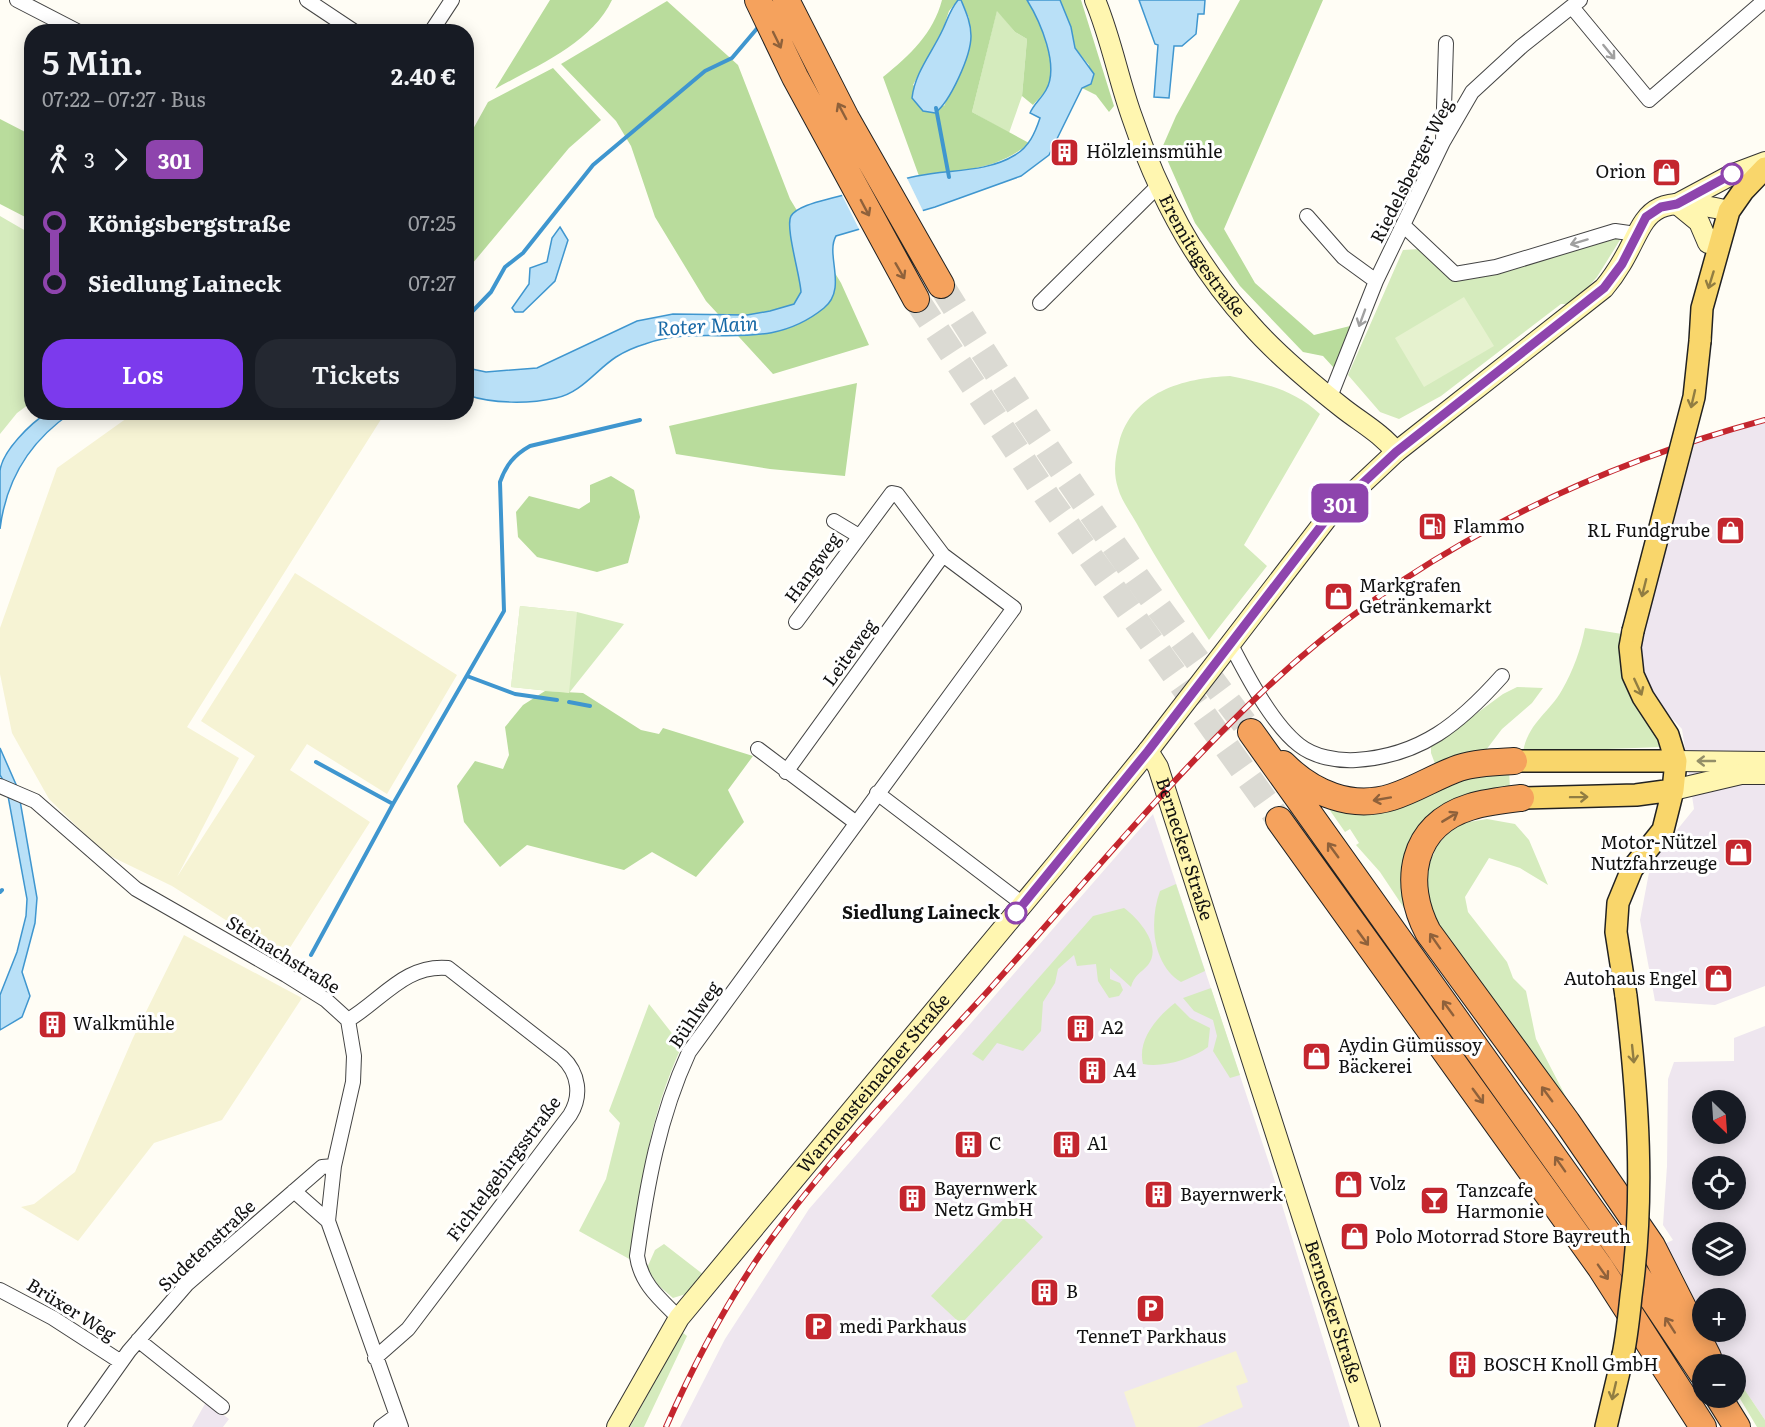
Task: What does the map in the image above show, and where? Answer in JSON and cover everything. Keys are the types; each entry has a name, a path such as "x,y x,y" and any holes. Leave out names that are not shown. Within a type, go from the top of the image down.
{"highway":[{"path":"786,0 813,55 908,231 941,285"},
{"path":"758,1 795,77 916,299"},
{"path":"1514,761 1462,767 1392,797 1377,801 1344,800 1312,788 1291,772 1251,732 1620,1250 1692,1358"},
{"path":"1521,798 1469,807 1440,823 1426,841 1414,865 1412,877 1416,905 1428,932 1567,1122 1652,1246 1706,1354"},
{"path":"1279,820 1600,1267 1704,1427"},
{"path":"1726,1408 1737,1427"}],"main road":[{"path":"1606,1427 1623,1355 1635,1266 1640,1173 1637,1100 1626,996 1616,932 1618,903 1632,869 1663,830 1673,790 1676,761 1668,735 1643,697 1633,675 1630,647 1694,397 1702,308 1729,211 1743,191 1765,168"},
{"path":"1514,761 1676,761"},
{"path":"1521,798 1636,795 1673,790"}],"street":[{"path":"17,0 64,24"},
{"path":"307,0 343,24"},
{"path":"436,24 452,0"},
{"name":"Eremitagestraße","path":"1095,0 1131,116 1157,187 1186,241 1227,297 1277,352 1330,397 1386,439 1396,452"},
{"path":"1576,3 1649,100 1765,0"},
{"name":"Riedelsberger Weg","path":"1330,397 1376,281 1443,142 1472,93 1522,46 1576,3"},
{"path":"1443,142 1446,43"},
{"path":"1148,751 1331,513 1396,452 1593,298 1614,277 1640,225 1652,212 1677,204 1732,174 1765,162"},
{"path":"1040,303 1157,187"},
{"path":"1677,204 1729,211"},
{"path":"1677,204 1699,222 1708,243"},
{"path":"1307,216 1343,257 1376,281"},
{"path":"1403,225 1455,274 1496,267 1615,231 1636,234"},
{"name":"Hangweg","path":"796,622 888,495 897,494 943,555 1014,608"},
{"name":"Hangweg","path":"834,521 859,536"},
{"name":"Leiteweg","path":"786,772 943,555"},
{"name":"Bühlweg","path":"679,1318 647,1285 639,1270 638,1256 652,1160 676,1080 694,1044 1014,608"},
{"path":"1230,643 1280,724 1299,746 1320,756 1344,760 1395,755 1418,747 1471,708 1502,676"},
{"path":"758,749 855,822"},
{"name":"Warmensteinacher Straße","path":"617,1427 679,1318 1148,751"},
{"name":"Bernecker Straße","path":"1148,751 1158,767 1370,1427"},
{"path":"1676,761 1765,762"},
{"path":"1673,790 1742,774 1765,774"},
{"name":"Steinachstraße","path":"1,787 35,801 136,889 326,1000 348,1020 354,1056 353,1082 334,1166 328,1221 398,1422"},
{"path":"877,793 1023,904"},
{"name":"Fichtelgebirgsstraße","path":"348,1020 366,1009 416,970 428,967 448,968 565,1060 573,1071 578,1089 576,1106 570,1115 493,1212 408,1329 375,1358"},
{"name":"Sudetenstraße","path":"75,1427 138,1340 187,1284 322,1167 334,1166"},
{"path":"294,1191 328,1221"},
{"name":"Brüxer Weg","path":"0,1290 53,1318 121,1362"},
{"path":"138,1340 222,1407"},
{"path":"381,1427 398,1422"}],"shaded area":[{"path":"124,420 381,420 187,727 239,758 177,877 255,756 201,721 295,573 457,675 387,794 307,744 290,770 370,822 284,957 172,886 104,853 49,799 12,733 0,674 0,628 57,468"},
{"path":"1765,423 1765,986 1715,1005 1655,1001 1640,920 1651,862 1694,809 1682,729 1664,710 1650,687 1640,664 1640,646 1695,442 1721,433"},
{"path":"1153,814 1271,1169 1350,1427 680,1427 725,1339 809,1209"},
{"path":"184,935 302,998 222,1120 154,1143 78,1241 21,1207 34,1204 75,1172 133,1038"},
{"path":"1765,1026 1765,1420 1746,1392 1746,1354 1721,1354 1715,1342 1746,1342 1746,1288 1692,1288 1692,1295 1682,1273 1662,1245 1673,1240 1663,1225 1667,1166 1668,1079 1674,1062 1734,1061 1734,1038"},
{"path":"1236,1351 1248,1382 1236,1386 1243,1407 1197,1427 1136,1427 1124,1392"},
{"path":"206,1402 229,1419 223,1427 192,1427"}],"green space":[{"path":"550,0 612,0 603,16 577,41 495,89"},
{"path":"942,0 958,0 949,11 943,29 913,85 944,106 964,62 969,18 961,0 1027,0 1047,44 1051,69 1050,80 1045,92 1033,105 1022,96 1027,39 1015,32 997,11 972,112 1029,143 1005,159 991,164 919,176 883,77 926,34"},
{"path":"1060,0 1081,0 1114,106 1109,112 1096,95 1082,88 1089,65 1075,48 1071,27"},
{"path":"1240,0 1323,0 1224,229 1255,283 1314,335 1350,326 1334,368 1323,356 1303,352 1240,286 1195,223 1162,148 1176,116"},
{"path":"667,1 738,65 790,199 841,283 869,345 773,374 706,301 655,217 631,146 616,121 561,64"},
{"path":"997,10 1015,32 1027,39 1022,96 1009,133 972,112"},
{"path":"553,68 601,120 569,148 474,262 474,127 488,102"},
{"path":"0,119 24,131 24,216 0,204"},
{"path":"0,216 24,230 24,408 0,434"},
{"path":"1619,236 1620,240 1597,277 1573,304 1561,304 1441,396 1399,419 1380,412 1348,375 1403,250 1419,249 1446,276 1467,279"},
{"path":"1464,297 1494,346 1424,387 1395,338"},
{"path":"1230,376 1289,393 1320,414 1244,545 1267,566 1209,640 1119,493 1115,466 1119,443 1126,426 1135,411 1147,400 1162,391 1195,380"},
{"path":"857,383 845,476 770,469 676,454 669,426"},
{"path":"611,476 634,490 640,517 628,563 597,572 537,557 518,537 516,512 529,496 579,509 590,502 590,485"},
{"path":"520,606 577,612 624,624 569,693 511,687"},
{"path":"520,606 577,612 569,693 511,687"},
{"path":"1585,628 1622,634 1621,665 1632,693 1662,747 1523,752 1529,733 1566,683 1576,660"},
{"path":"1517,687 1543,688 1532,703 1502,729 1486,750 1437,769 1431,747 1503,694"},
{"path":"545,691 583,693 641,730 659,734 663,728 753,756 728,790 744,822 696,877 652,852 624,870 527,845 500,867 464,822 457,786 475,761 503,769 509,755 505,727 523,705"},
{"path":"1509,768 1510,791 1410,855 1440,962 1380,872 1356,845 1359,843 1350,829 1345,832 1322,799 1460,779"},
{"path":"1487,819 1515,824 1529,840 1548,885 1520,868 1489,858 1465,897 1468,912 1507,962 1513,978 1526,991 1536,1039 1567,1099 1575,1109 1576,1128 1439,935 1424,890 1428,867 1437,846 1447,834 1463,823"},
{"path":"1176,884 1205,971 1181,982 1164,964 1159,953 1154,928 1160,891"},
{"path":"1124,908 1142,925 1153,949 1148,965 1136,977 1131,987 1110,968 1110,979 1120,983 1123,990 1119,996 1109,998 1098,981 1096,964 1077,966 1074,955 1058,969 1055,983 1043,1002 1041,1031 1023,1051 997,1043 983,1061 972,1054 1093,916"},
{"path":"1211,988 1240,1075 1230,1078 1213,1051 1217,1036 1213,1020 1194,1011 1183,998"},
{"path":"1175,1003 1190,1018 1210,1028 1208,1047 1177,1062 1159,1065 1143,1064 1143,1046 1150,1030"},
{"path":"649,1004 682,1046 654,1124 643,1177 631,1260 579,1231 606,1179 620,1123 609,1111"},
{"path":"1013,1209 1043,1237 961,1324 931,1296"},
{"path":"664,1244 704,1275 689,1293 673,1298 658,1285 647,1268 655,1250"},
{"path":"682,1332 687,1336 644,1427 630,1427"},
{"path":"1746,1392 1765,1420 1765,1427 1757,1427 1746,1408"}],"water":[{"path":"958,0 961,0 968,18 971,36 964,66 941,107 935,113 923,111 912,98 914,89 920,71"},
{"path":"1027,0 1060,0 1071,27 1075,48 1094,74 1091,84 1082,88 1049,155 1021,176 935,207 836,236 833,244 834,291 831,300 824,308 802,322 780,331 758,335 668,338 645,344 616,357 581,386 556,398 511,402 474,397 474,369 486,372 537,368 637,321 673,314 747,315 794,304 801,292 791,240 790,222 791,216 798,209 906,178 992,165 1004,161 1024,148 1031,139 1040,118 1030,113 1050,80 1050,57"},
{"path":"1139,0 1205,0 1204,14 1198,14 1196,34 1182,46 1174,46 1169,98 1154,97 1158,45 1155,44"},
{"path":"560,227 568,240 555,281 523,312 515,312 512,308 529,284 530,268 547,262 552,238"},
{"path":"37,420 61,420 43,436 22,463 8,494 0,529 2,463 18,438"},
{"path":"0,748 18,789 37,898 35,923 22,972 30,996 22,1017 0,1030 0,995 17,952 26,916 27,899 6,785 0,775"}],"pier":[{"path":"906,176 924,213 860,231 841,193"}],"waterway":[{"name":"Roter Main","path":"474,310 491,292 505,267 523,253 593,165 705,71 732,58 760,25"},
{"name":"Roter Main","path":"936,108 949,177"},
{"path":"311,955 393,804 504,611 500,482 505,470 519,453 530,446 640,420"},
{"path":"467,676 515,694 557,700"},
{"path":"569,702 590,706"},
{"path":"316,762 393,804"}],"tunnel":[{"path":"941,285 1014,399 1091,512 1251,732"},
{"path":"916,299 1048,498 1279,820"}],"railway":[{"path":"666,1427 690,1375 732,1299 763,1250 804,1196 881,1106 988,991 1154,804 1258,696 1313,647 1370,603 1431,562 1494,526 1559,494 1626,466 1695,441 1765,420"}],"bus line":[{"name":"301","path":"1016,913 1148,751 1200,680 1331,513 1361,482 1396,452 1582,308 1604,288 1622,264 1640,225 1652,212 1661,207 1677,204 1732,174"}],"place":[{"name":"Hölzleinsmühle","path":"1065,152"},
{"name":"Orion","path":"1667,172"},
{"name":"Flammo","path":"1432,527"},
{"name":"RL Fundgrube","path":"1731,531"},
{"name":"Markgrafen Getränkemarkt","path":"1338,596"},
{"name":"Motor-Nützel Nutzfahrzeuge","path":"1738,853"},
{"name":"Siedlung Laineck","path":"1016,913"},
{"name":"Autohaus Engel","path":"1718,979"},
{"name":"Walkmühle","path":"52,1024"},
{"name":"A2","path":"1080,1028"},
{"name":"Aydin Gümüssoy Bäckerei","path":"1317,1056"},
{"name":"A4","path":"1092,1071"},
{"name":"C","path":"968,1144"},
{"name":"A1","path":"1066,1144"},
{"name":"Volz","path":"1348,1184"},
{"name":"Bayernwerk","path":"1159,1195"},
{"name":"Bayernwerk Netz GmbH","path":"913,1199"},
{"name":"Tanzcafe Harmonie","path":"1435,1201"},
{"name":"Polo Motorrad Store Bayreuth","path":"1354,1237"},
{"name":"B","path":"1045,1292"},
{"name":"TenneT Parkhaus","path":"1151,1308"},
{"name":"medi Parkhaus","path":"818,1327"},
{"name":"BOSCH Knoll GmbH","path":"1462,1365"}]}
